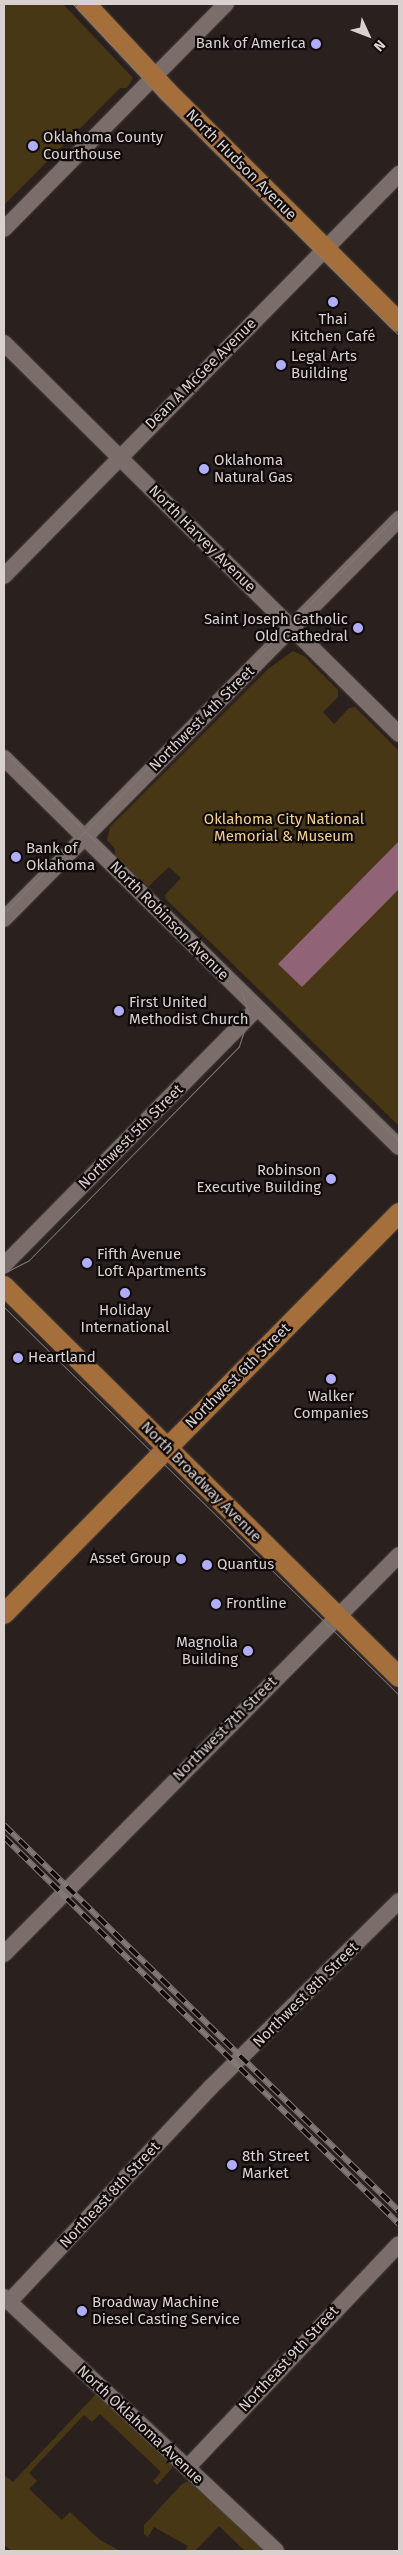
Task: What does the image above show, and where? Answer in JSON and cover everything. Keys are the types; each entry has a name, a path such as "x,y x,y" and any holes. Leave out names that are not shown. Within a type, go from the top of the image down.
{"main road":[{"name":"North Hudson Avenue","path":"86,4 153,76 399,322"},
{"name":"Northwest 6th Street","path":"7,1609 399,1213"},
{"name":"North Broadway Avenue","path":"4,1286 399,1677"}],"street":[{"path":"4,230 153,76 226,4"},
{"name":"Dean A McGee Avenue","path":"4,576 399,174"},
{"name":"North Harvey Avenue","path":"4,343 399,734"},
{"name":"Northwest 4th Street","path":"4,919 399,519"},
{"name":"North Robinson Avenue","path":"4,758 399,1147"},
{"name":"Northwest 5th Street","path":"4,1265 257,1008"},
{"name":"Northwest 7th Street","path":"4,1954 52,1903 399,1555"},
{"name":"Northwest 8th Street","path":"211,2087 399,1901"},
{"name":"Northeast 8th Street","path":"6,2300 211,2087"},
{"name":"Northeast 9th Street","path":"186,2468 395,2247"},
{"name":"North Oklahoma Avenue","path":"6,2300 276,2551"}],"green space":[{"name":"Oklahoma County Courthouse","path":"4,4 63,4 133,78 127,88 120,88 4,205"},
{"name":"Oklahoma City National Memorial & Museum","path":"293,651 304,656 338,690 338,697 323,712 334,724 349,708 355,707 399,751 399,1126 166,899 165,895 181,878 169,867 148,887 115,857 115,849 107,840 110,827 268,669"},
{"path":"97,2393 172,2465 172,2468 157,2485 153,2481 161,2472 100,2414 92,2422 84,2415 29,2473 37,2481 29,2489 62,2520 70,2512 100,2540 120,2551 12,2551 4,2545 4,2475 13,2482"},
{"path":"189,2481 265,2551 245,2551 219,2526 195,2551 185,2551 188,2546 154,2527 148,2537 144,2534 144,2525 182,2484"}],"shaded area":[{"path":"399,841 399,889 302,987 278,964"}],"tram line":[{"path":"73,4 171,108 399,335"},
{"path":"4,913 399,513"},
{"path":"4,751 399,1141"},
{"path":"4,1273 29,1260 239,1046 249,1016 241,988"},
{"path":"4,1307 399,1695"}],"railway":[{"path":"4,1825 399,2211"},
{"path":"4,1837 399,2224"}],"place":[{"name":"Bank of America","path":"316,44"},
{"name":"Oklahoma County Courthouse","path":"33,146"},
{"name":"Thai Kitchen Café","path":"333,302"},
{"name":"Legal Arts Building","path":"281,365"},
{"name":"Oklahoma Natural Gas","path":"204,469"},
{"name":"Saint Joseph Catholic Old Cathedral","path":"358,628"},
{"name":"Bank of Oklahoma","path":"16,857"},
{"name":"First United Methodist Church","path":"119,1011"},
{"name":"Robinson Executive Building","path":"331,1179"},
{"name":"Fifth Avenue Loft Apartments","path":"87,1263"},
{"name":"Holiday International","path":"125,1293"},
{"name":"Heartland","path":"18,1358"},
{"name":"Walker Companies","path":"331,1379"},
{"name":"Asset Group","path":"181,1559"},
{"name":"Quantus","path":"207,1565"},
{"name":"Frontline","path":"216,1604"},
{"name":"Magnolia Building","path":"248,1651"},
{"name":"8th Street Market","path":"232,2165"},
{"name":"Broadway Machine Diesel Casting Service","path":"82,2311"}]}
